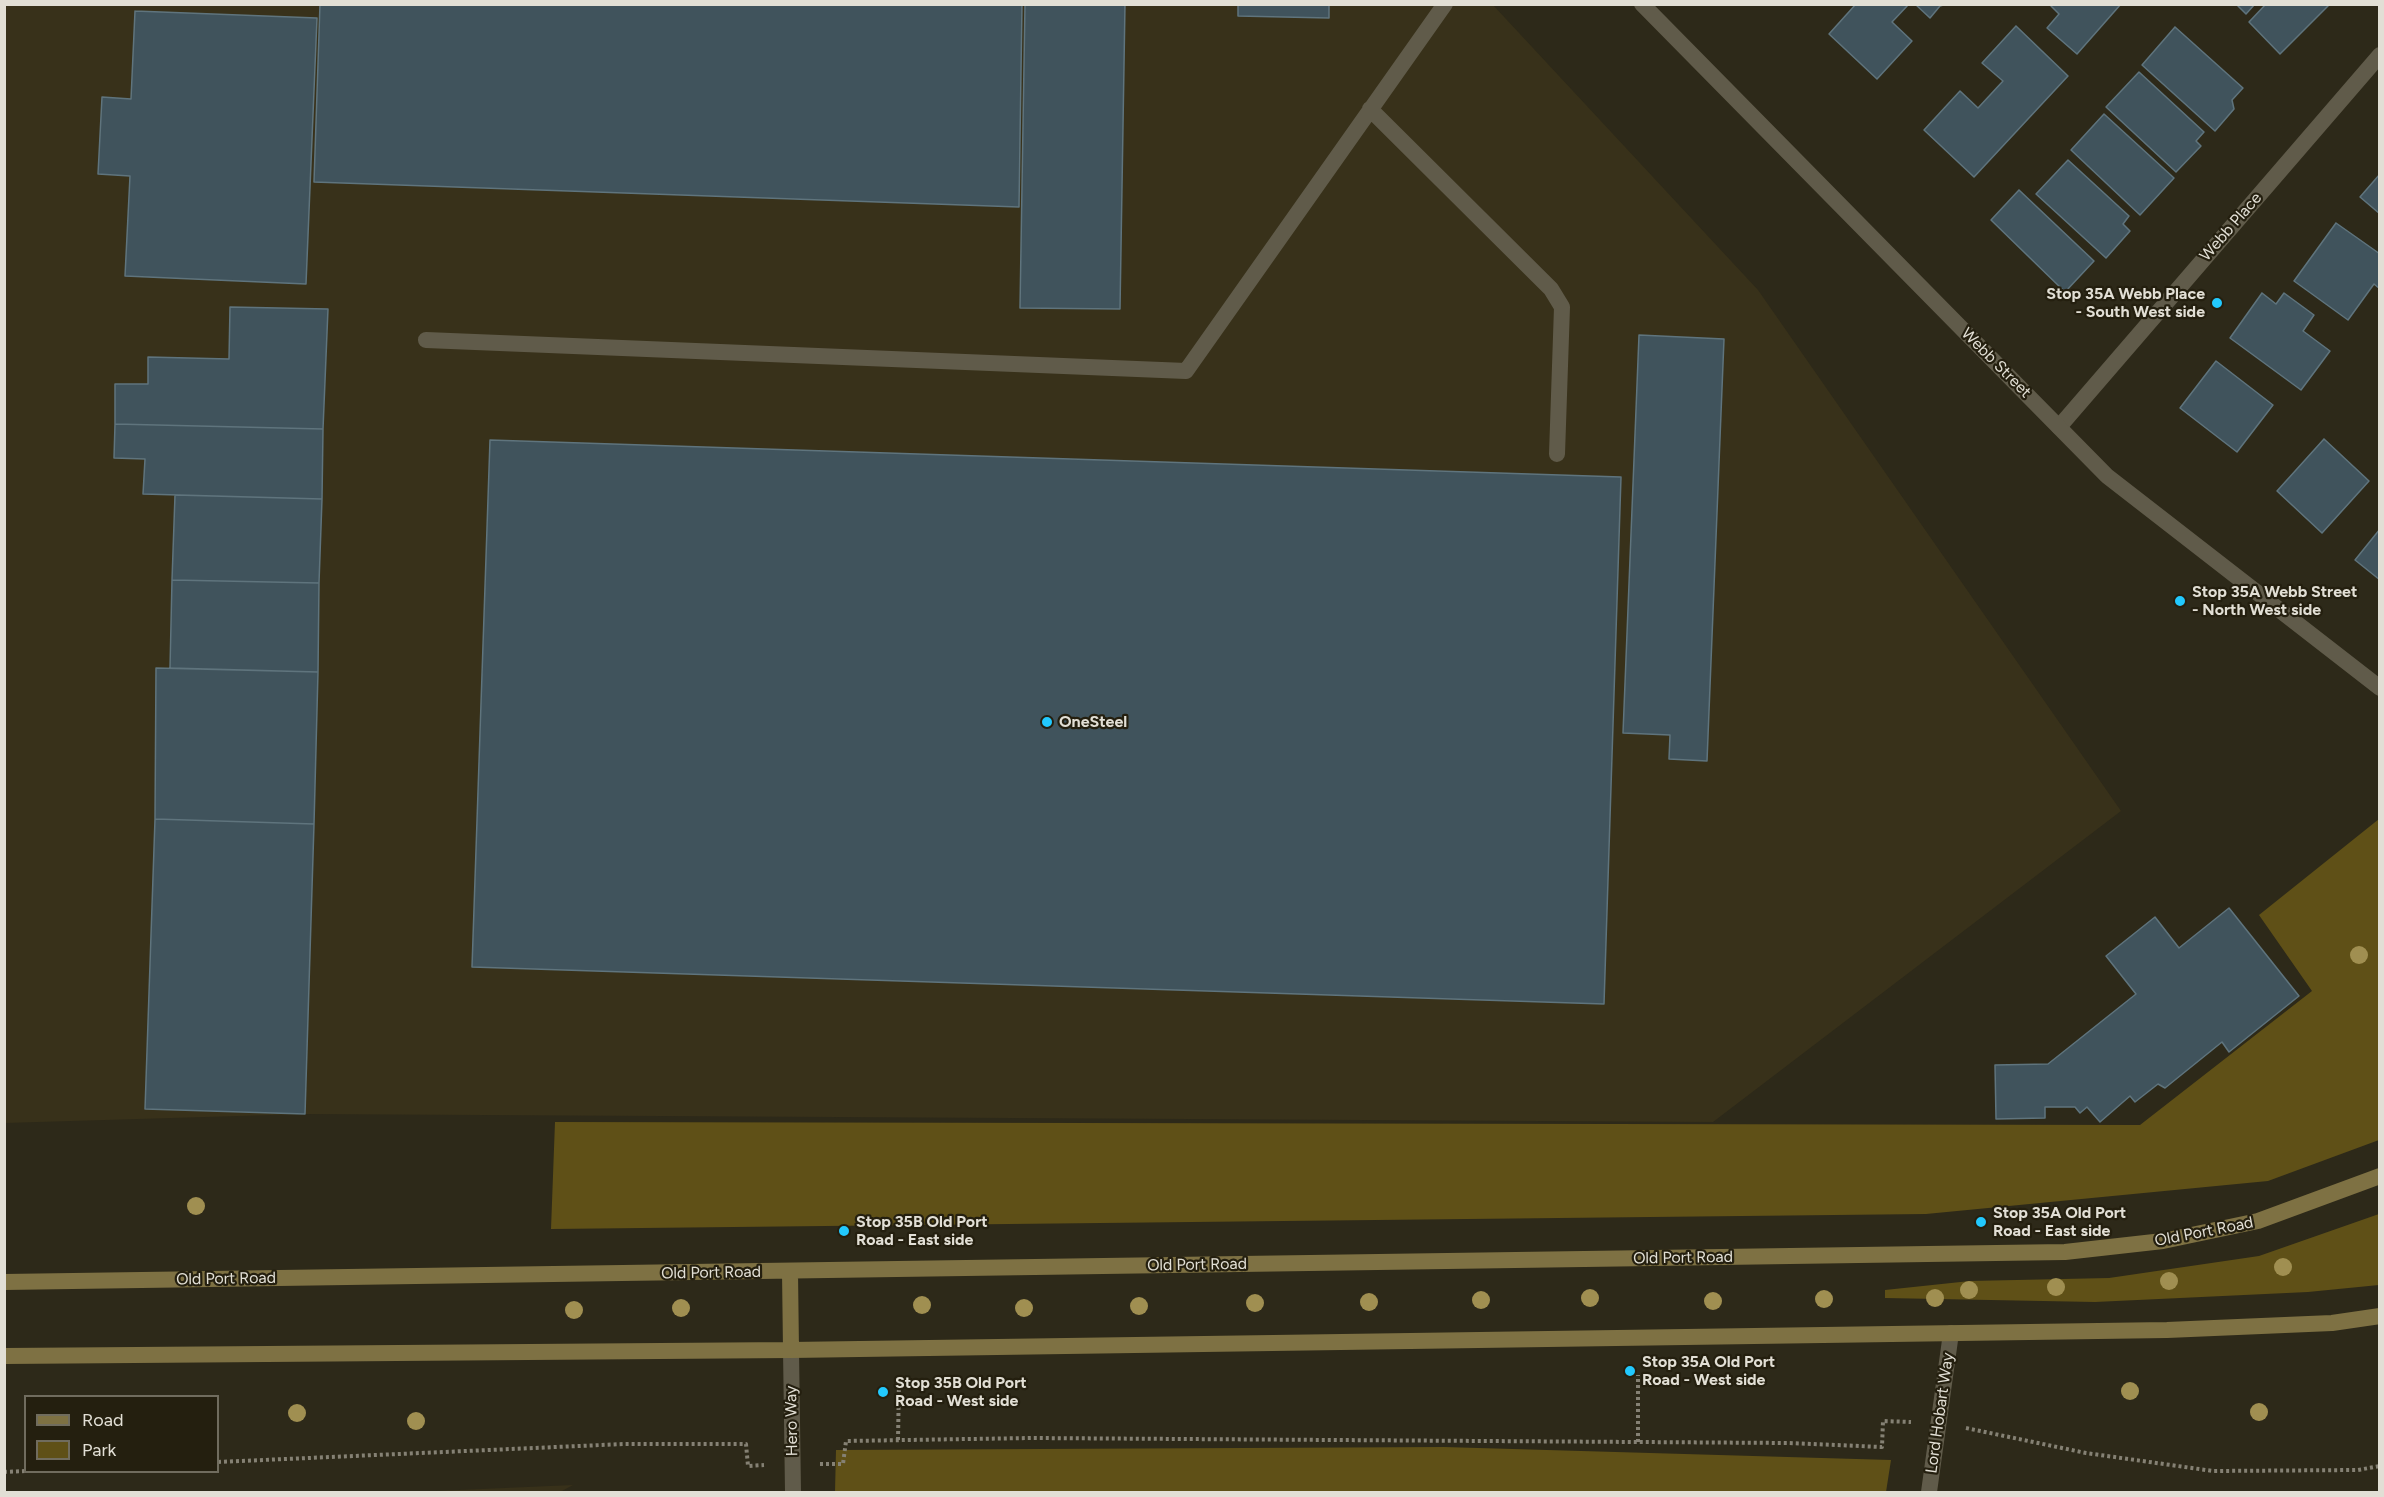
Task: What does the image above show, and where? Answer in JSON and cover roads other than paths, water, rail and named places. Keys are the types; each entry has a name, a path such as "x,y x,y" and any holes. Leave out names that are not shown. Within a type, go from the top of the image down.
{"main road":[{"name":"Old Port Road","path":"4,1282 2065,1252 2163,1241 2258,1221 2379,1176"},
{"path":"790,1272 791,1350"},
{"path":"4,1356 791,1350 2167,1330 2332,1323 2379,1316"}],"street":[{"path":"426,340 1186,371 1444,4"},
{"name":"Webb Street","path":"1642,4 2108,476 2379,688"},
{"name":"Webb Place","path":"2060,427 2377,64"},
{"path":"1370,109 1551,289 1562,307 1557,454"},
{"name":"Lord Hobart Way","path":"1929,1492 1951,1333"},
{"name":"Hero Way","path":"791,1350 793,1492"}],"place":[{"name":"Stop 35A Webb Place - South West side","path":"2217,303"},
{"name":"Stop 35A Webb Street - North West side","path":"2180,601"},
{"name":"OneSteel","path":"1047,722"},
{"name":"Stop 35A Old Port Road - East side","path":"1981,1222"},
{"name":"Stop 35B Old Port Road - East side","path":"844,1231"},
{"name":"Stop 35A Old Port Road - West side","path":"1630,1371"},
{"name":"Stop 35B Old Port Road - West side","path":"883,1392"}]}
